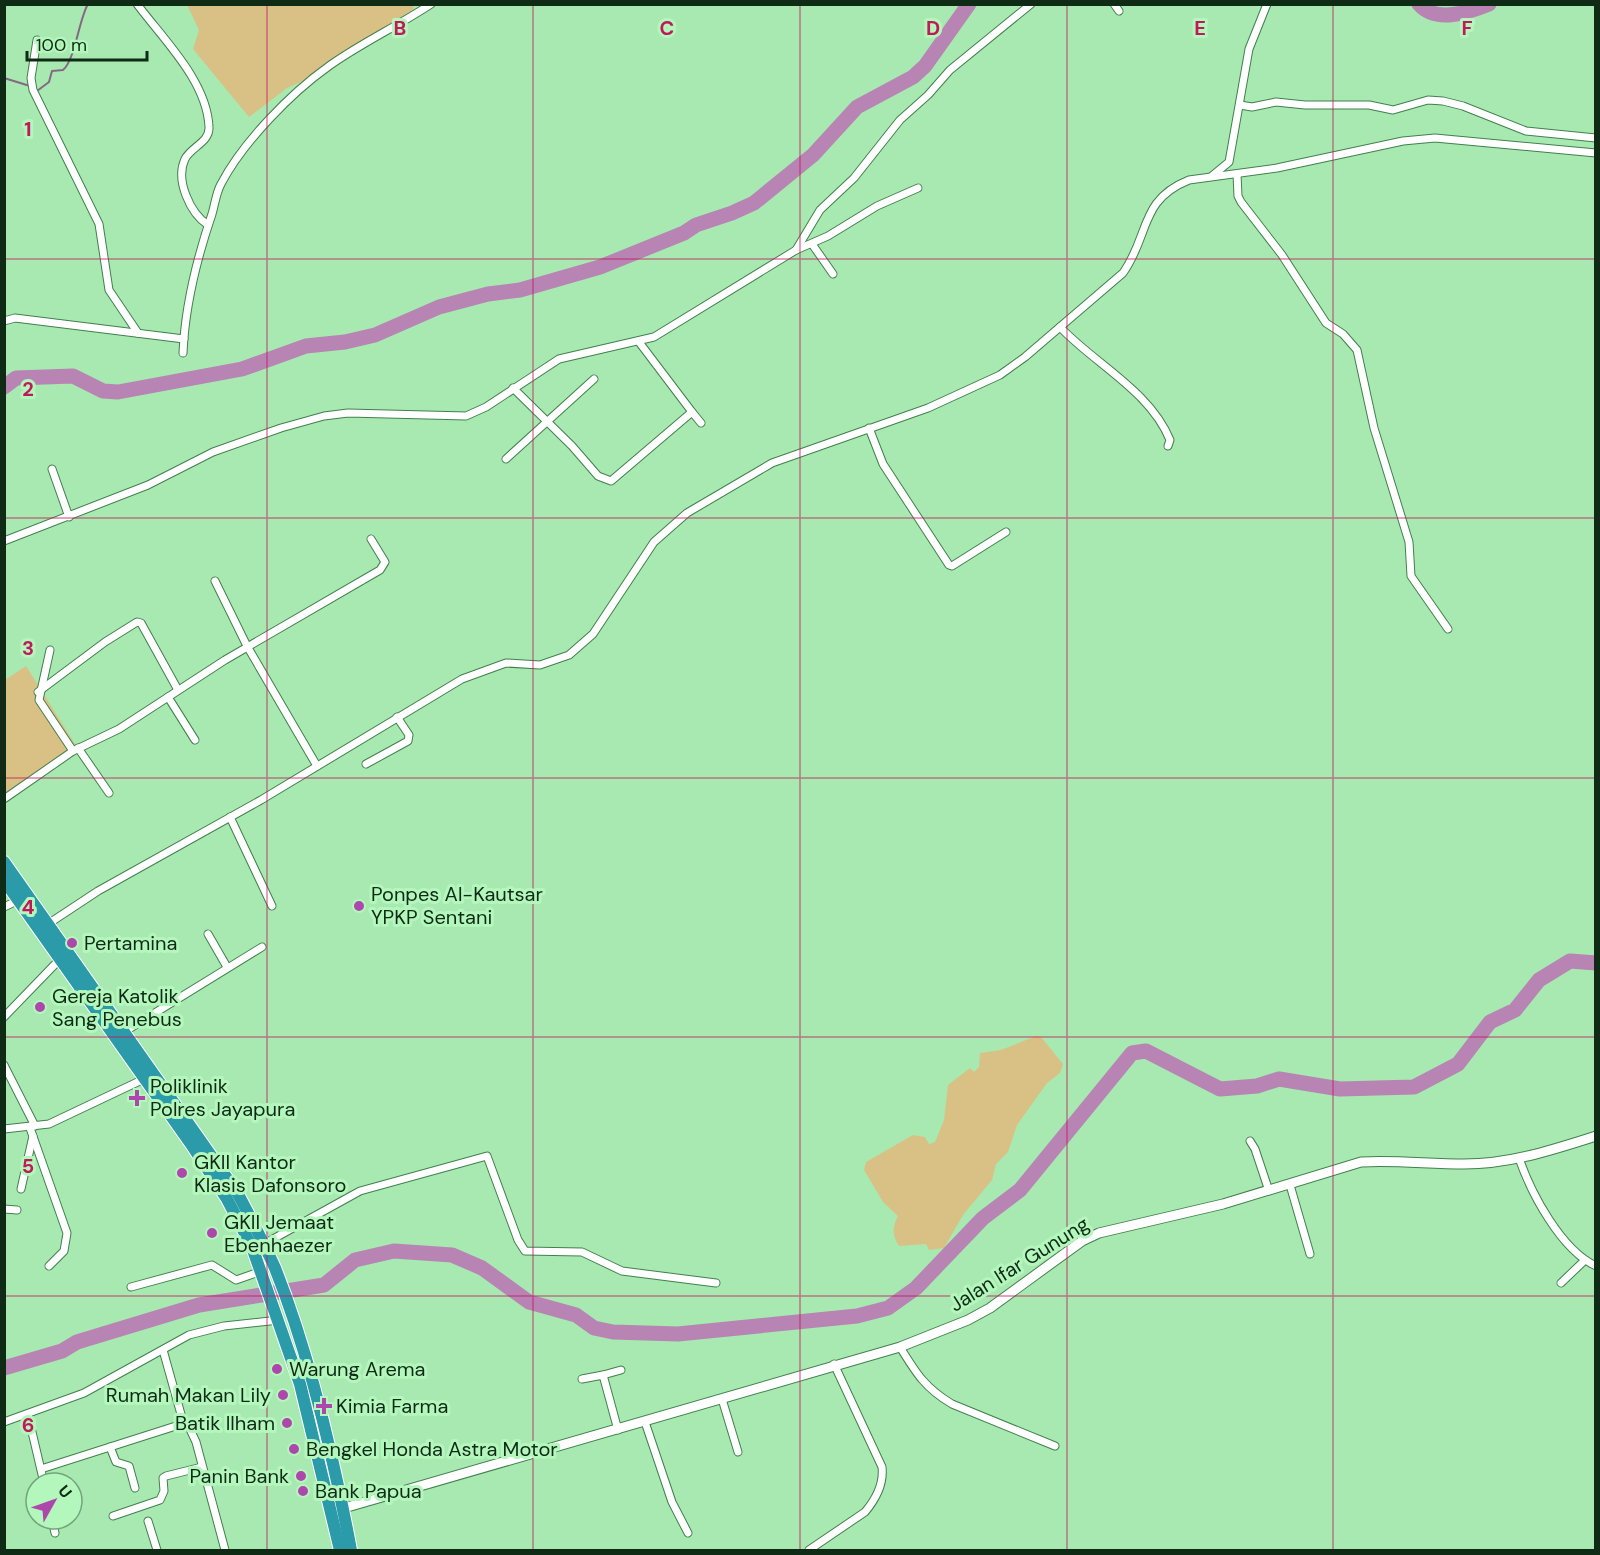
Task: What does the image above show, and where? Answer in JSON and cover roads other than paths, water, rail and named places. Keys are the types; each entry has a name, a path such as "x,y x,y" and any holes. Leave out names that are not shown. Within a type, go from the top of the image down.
{"highway":[{"path":"4,862 23,897 233,1197 264,1245 267,1271 278,1318 351,1551"},
{"path":"4,880 48,924 64,956"},
{"path":"83,983 124,1032 149,1077"},
{"path":"233,1197 267,1271 290,1312 321,1423 337,1510 339,1551"}],"street":[{"path":"137,4 169,42 186,68 207,118 209,127 206,139 192,149 182,171 182,181 191,207 208,225"},
{"path":"183,353 192,289 208,225 226,175 253,139 294,96 342,56 431,4"},
{"path":"796,250 820,210 854,178 900,120 928,95 950,70 1031,4"},
{"path":"1267,4 1249,49 1229,162 1235,174 1238,196 1282,255 1326,323 1351,341 1357,350 1374,428 1409,542 1411,576 1448,629"},
{"path":"37,40 31,78 33,90 99,224 109,290 138,333"},
{"path":"1240,105 1252,107 1276,102 1305,105 1369,105 1393,110 1436,101 1463,106 1526,131 1596,138"},
{"path":"48,924 98,891 230,817 443,689 494,666 511,662 550,663 569,656 599,627 654,542 687,513 772,463 928,408 1000,375 1123,273 1133,259 1152,209 1162,195 1189,180 1235,174 1402,141 1435,138 1596,153"},
{"path":"1212,176 1229,162"},
{"path":"4,541 158,481 213,452 304,421 348,413 466,416 486,407 542,369 570,354 639,342 668,330 796,250 812,244 877,206 918,188"},
{"path":"812,244 833,274"},
{"path":"4,321 15,318 184,339"},
{"path":"1060,327 1153,410 1170,440 1167,446"},
{"path":"639,342 701,423"},
{"path":"506,459 594,379"},
{"path":"513,388 572,446 598,476 611,481 692,412"},
{"path":"869,428 883,464 949,565 952,566 1006,532"},
{"path":"52,469 69,517"},
{"path":"4,799 76,750 119,729 248,646 384,567 385,562 371,539"},
{"path":"215,581 248,646 317,766"},
{"path":"38,692 105,642 137,622 141,623 178,690"},
{"path":"50,650 38,692 39,700 109,793"},
{"path":"168,697 195,740"},
{"path":"366,764 408,741 409,735 397,717"},
{"path":"230,817 272,906"},
{"path":"4,907 23,897"},
{"path":"208,933 227,967"},
{"path":"124,1032 262,947"},
{"path":"4,1017 64,956"},
{"path":"4,1065 32,1127 33,1136 67,1233 64,1251 49,1266"},
{"path":"4,1129 49,1124 149,1077"},
{"path":"21,1189 33,1136"},
{"name":"Jalan Ifar Gunung","path":"337,1510 618,1430 834,1364 900,1347 968,1320 990,1308 1089,1237 1269,1191 1361,1161 1465,1164 1519,1158 1596,1136"},
{"path":"1250,1141 1256,1149 1269,1191"},
{"path":"264,1245 360,1191 487,1156 518,1240 525,1251 582,1252 622,1271 716,1283"},
{"path":"1519,1158 1535,1196 1584,1261 1596,1266"},
{"path":"1290,1185 1310,1254"},
{"path":"4,1209 17,1210"},
{"path":"1561,1283 1584,1261"},
{"path":"131,1287 212,1265 236,1280 267,1271"},
{"path":"4,1422 84,1393 189,1335 209,1329 278,1318"},
{"path":"900,1347 922,1383 936,1395 952,1404 1055,1446"},
{"path":"163,1350 184,1425 193,1433 225,1551"},
{"path":"809,1551 865,1512 872,1503 882,1481 882,1467 834,1364"},
{"path":"582,1379 621,1370"},
{"path":"603,1375 618,1430"},
{"path":"722,1399 738,1452"},
{"path":"28,1415 41,1469 184,1425"},
{"path":"645,1422 672,1502 688,1533"},
{"path":"110,1447 116,1462 129,1466 135,1488"},
{"path":"113,1516 160,1500 164,1491 163,1478 166,1476 202,1467"},
{"path":"148,1521 158,1551"}],"waterway":[{"path":"37,91 49,82 52,71 63,70 67,65 88,4"},
{"path":"4,387 16,378 73,376 103,391 118,392 242,369 306,346 345,342 375,335 439,307 488,294 520,290 600,267 684,233 696,225 754,203 813,155 857,107 913,77 925,66 969,4"},
{"path":"1419,4 1434,14 1443,15 1463,13 1489,4"},
{"path":"4,78 30,86"},
{"path":"4,1368 62,1351 77,1342 199,1305 324,1285 355,1260 394,1251 452,1255 482,1268 529,1302 576,1315 594,1328 613,1332 678,1334 857,1316 888,1308 916,1288 983,1218 1020,1190 1132,1053 1146,1051 1220,1089 1257,1086 1279,1079 1340,1089 1414,1087 1458,1064 1490,1022 1515,1010 1539,980 1570,961 1596,963"}],"place":[{"name":"Ponpes Al-Kautsar YPKP Sentani","path":"359,906"},
{"name":"Pertamina","path":"72,943"},
{"name":"Gereja Katolik Sang Penebus","path":"40,1007"},
{"name":"Poliklinik Polres Jayapura","path":"137,1098"},
{"name":"GKII Kantor Klasis Dafonsoro","path":"182,1173"},
{"name":"GKII Jemaat Ebenhaezer","path":"212,1233"},
{"name":"Warung Arema","path":"277,1369"},
{"name":"Rumah Makan Lily","path":"283,1395"},
{"name":"Kimia Farma","path":"324,1406"},
{"name":"Batik Ilham","path":"287,1423"},
{"name":"Bengkel Honda Astra Motor","path":"294,1449"},
{"name":"Panin Bank","path":"301,1476"},
{"name":"Bank Papua","path":"303,1491"}]}
